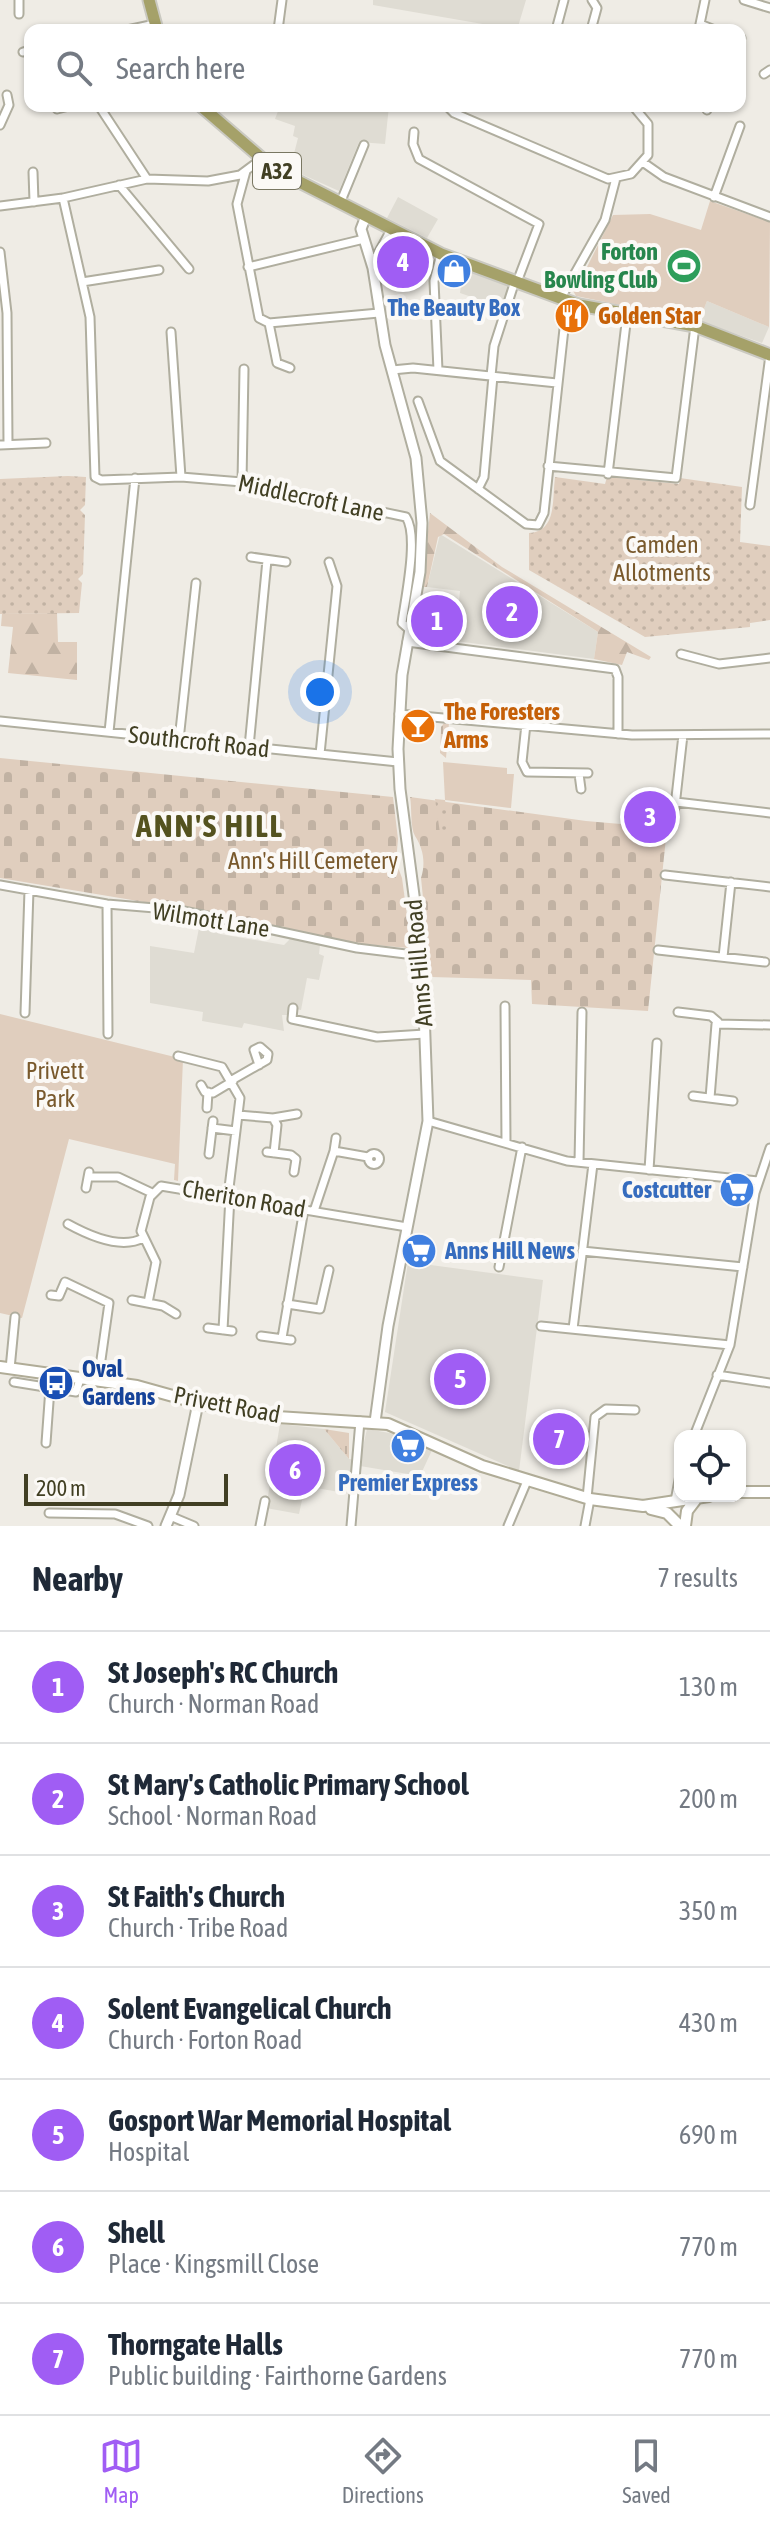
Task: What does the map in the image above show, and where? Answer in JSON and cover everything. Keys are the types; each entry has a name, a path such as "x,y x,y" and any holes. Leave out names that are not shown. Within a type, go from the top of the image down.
{"main road":[{"path":"149,0 155,24"},
{"name":"A32","path":"208,112 260,160 288,178 341,201 441,254 564,299 627,315 695,326 770,355"},
{"name":"Privett Road","path":"5,1368 137,1386 198,1403 277,1417 375,1422 402,1429 482,1466 527,1481 633,1506"},
{"path":"746,1492 770,1492"},
{"path":"633,1506 674,1501"},
{"path":"675,1502 683,1526"},
{"path":"683,1526 686,1513 694,1502"},
{"path":"633,1506 663,1511 683,1526"}],"street":[{"path":"19,0 19,14"},
{"path":"280,24 282,0"},
{"path":"558,24 564,0"},
{"path":"592,0 597,8 593,24"},
{"path":"700,24 705,0"},
{"path":"744,0 770,8"},
{"path":"0,125 12,105 7,95"},
{"path":"103,112 147,179"},
{"path":"453,112 601,178 631,174 644,163 651,135 648,124 638,112"},
{"path":"714,197 740,126"},
{"path":"414,132 413,144 419,159 539,224 494,346 484,477 478,489"},
{"path":"341,201 364,145"},
{"path":"0,206 63,198 147,179 208,181 246,171 260,160"},
{"path":"644,163 664,177 770,217"},
{"path":"246,171 237,204 259,318 269,323 379,313"},
{"path":"33,172 34,202"},
{"path":"418,401 440,461 526,524 535,526 544,513 564,299 605,220 616,178"},
{"path":"119,185 189,269"},
{"path":"63,198 82,282 159,270"},
{"name":"Anns Hill Road","path":"366,216 361,229 373,268 379,313 420,482 422,539 399,714 398,762 422,956 428,1121 375,1422"},
{"path":"373,268 377,252 392,230"},
{"path":"248,267 364,239"},
{"path":"0,252 7,313 4,444 46,443"},
{"path":"438,370 434,281 441,254"},
{"name":"Middlecroft Lane","path":"82,282 91,326 94,473 98,479 181,477 242,482 409,519 408,571 402,623 410,630"},
{"path":"608,474 627,315"},
{"path":"269,323 277,363 290,368"},
{"path":"548,466 676,478 695,326"},
{"path":"171,332 181,477"},
{"path":"750,505 766,408 770,355"},
{"path":"242,482 244,369"},
{"path":"392,370 438,370 557,383"},
{"path":"109,732 135,478"},
{"path":"251,557 286,562"},
{"path":"249,747 267,560"},
{"path":"320,754 337,586 329,562"},
{"path":"179,740 196,583"},
{"path":"407,642 615,669 618,677 618,734"},
{"path":"681,654 719,664 770,658"},
{"path":"399,714 618,734 770,734"},
{"name":"Southcroft Road","path":"0,721 398,762"},
{"path":"526,724 522,760 526,771 584,774 581,789"},
{"path":"673,824 683,735"},
{"path":"676,802 770,813"},
{"path":"665,875 770,887"},
{"path":"723,957 731,882"},
{"name":"Wilmott Lane","path":"0,885 107,904 179,910 357,948 422,956"},
{"path":"25,1013 29,890"},
{"path":"107,904 108,1034"},
{"path":"658,950 765,962"},
{"path":"505,1006 506,1142"},
{"path":"290,1029 293,1008"},
{"path":"579,1162 582,1012"},
{"path":"678,1012 709,1016 718,1022 770,1025"},
{"path":"292,1019 377,1037 425,1034"},
{"path":"710,1098 714,1030 718,1022"},
{"path":"649,1170 657,1043"},
{"path":"178,1056 222,1067 233,1080 240,1098 229,1196 225,1306 228,1331 208,1328"},
{"path":"208,1092 259,1065"},
{"path":"201,1085 208,1092 207,1108"},
{"path":"693,1096 733,1101"},
{"path":"238,1115 273,1118 297,1114"},
{"path":"273,1118 277,1125 270,1152 296,1159 294,1172"},
{"path":"428,1121 579,1162 758,1181"},
{"path":"209,1154 213,1124 236,1131"},
{"path":"314,1211 336,1138"},
{"path":"499,1267 522,1147"},
{"path":"334,1151 368,1157"},
{"path":"696,1430 730,1345 758,1181 769,1152"},
{"path":"573,1329 593,1164"},
{"path":"86,1188 89,1174 118,1177 152,1193"},
{"name":"Cheriton Road","path":"148,1303 156,1262 141,1229 152,1193 167,1185 407,1227"},
{"path":"261,1336 286,1339 287,1304 304,1209"},
{"path":"68,1224 103,1238 129,1243 143,1238"},
{"path":"582,1251 743,1267"},
{"path":"287,1304 320,1309 329,1270"},
{"path":"51,1295 59,1296 66,1279 111,1300 98,1381"},
{"path":"132,1300 176,1314"},
{"path":"5,1368 15,1317"},
{"path":"541,1326 730,1345"},
{"path":"717,1375 770,1383"},
{"name":"Privett Road","path":"14,1382 77,1392 80,1379"},
{"path":"45,1443 50,1388"},
{"path":"194,1526 168,1521 186,1468 198,1403"},
{"path":"585,1526 595,1417 606,1409 635,1410"},
{"path":"351,1526 360,1420"},
{"path":"508,1526 527,1481"},
{"path":"662,1503 672,1498 674,1492"},
{"path":"260,1526 265,1501"},
{"path":"49,1513 115,1514 148,1526"}],"shaded area":[{"path":"373,0 526,0 519,24 482,24 373,5"},
{"path":"278,112 388,112 385,144 359,142 339,191 290,169 298,138 293,136 295,126 275,119"},
{"path":"398,197 438,219 427,238 387,218"},
{"path":"445,260 511,286 504,308 460,293 461,286 439,279"},
{"path":"707,301 769,327 762,343 699,321"},
{"path":"440,534 598,632 594,659 455,641 460,591 427,587"},
{"path":"200,923 221,927 220,934 284,945 290,939 320,945 319,954 324,956 319,980 307,978 301,1010 289,1008 287,1015 282,1015 284,1031 244,1023 242,1028 202,1021 203,1012 150,1003 150,946 194,953"},
{"path":"408,1262 543,1280 519,1471 385,1412"},
{"path":"280,1424 324,1429 349,1459 360,1460 367,1429 395,1434 433,1448 420,1476 360,1466 356,1495 305,1486 299,1514 266,1508"}],"green space":[{"path":"710,201 770,222 769,327 707,301 699,321 576,296 572,289 577,287 613,215 650,214 701,230"},
{"path":"86,477 85,505 80,510 85,515 83,574 78,579 82,583 79,613 0,614 0,479"},
{"name":"Camden Allotments","path":"555,477 605,484 607,477 679,484 680,478 742,487 740,542 770,546 770,620 750,623 750,627 645,637 529,570 529,533 538,531 549,521"},
{"path":"430,513 502,567 651,657 649,660 627,652 622,665 594,659 598,632 444,534 438,537 427,587 422,587"},
{"path":"57,613 58,642 77,642 77,680 8,673 13,627 1,626 2,614"},
{"path":"449,723 446,758 440,753 441,727"},
{"name":"Ann's Hill Cemetery","path":"0,758 393,797 398,839 396,862 402,878 411,945 408,948 353,943 162,905 0,878"},
{"path":"443,762 507,768 507,774 514,774 511,808 445,800"},
{"name":"Ann's Hill Cemetery","path":"410,797 586,821 667,828 648,1011 532,1004 531,980 431,977 421,878 423,856 412,828"},
{"path":"435,799 445,800 450,832 440,833"},
{"path":"629,806 670,809 667,828 628,824","holes":["641,811 662,811 662,825 640,821"]},
{"name":"Privett Park","path":"0,1014 183,1059 178,1181 174,1180 175,1164 69,1139 22,1318 0,1313"},
{"path":"324,1429 349,1433 349,1459"}],"place":[{"name":"Solent Evangelical Church","path":"403,262"},
{"name":"Forton Bowling Club","path":"684,266"},
{"name":"The Beauty Box","path":"454,271"},
{"name":"Golden Star","path":"572,316"},
{"name":"St Mary's Catholic Primary School","path":"512,612"},
{"name":"St Joseph's RC Church","path":"437,621"},
{"name":"The Foresters Arms","path":"418,726"},
{"name":"St Faith's Church","path":"650,817"},
{"name":"Costcutter","path":"737,1190"},
{"name":"Anns Hill News","path":"419,1251"},
{"name":"Gosport War Memorial Hospital","path":"460,1379"},
{"name":"Oval Gardens","path":"56,1383"},
{"name":"Thorngate Halls","path":"559,1439"},
{"name":"Premier Express","path":"408,1446"},
{"name":"Shell","path":"295,1470"}],"district":[{"name":"ANN'S HILL","path":"210,826"}]}
